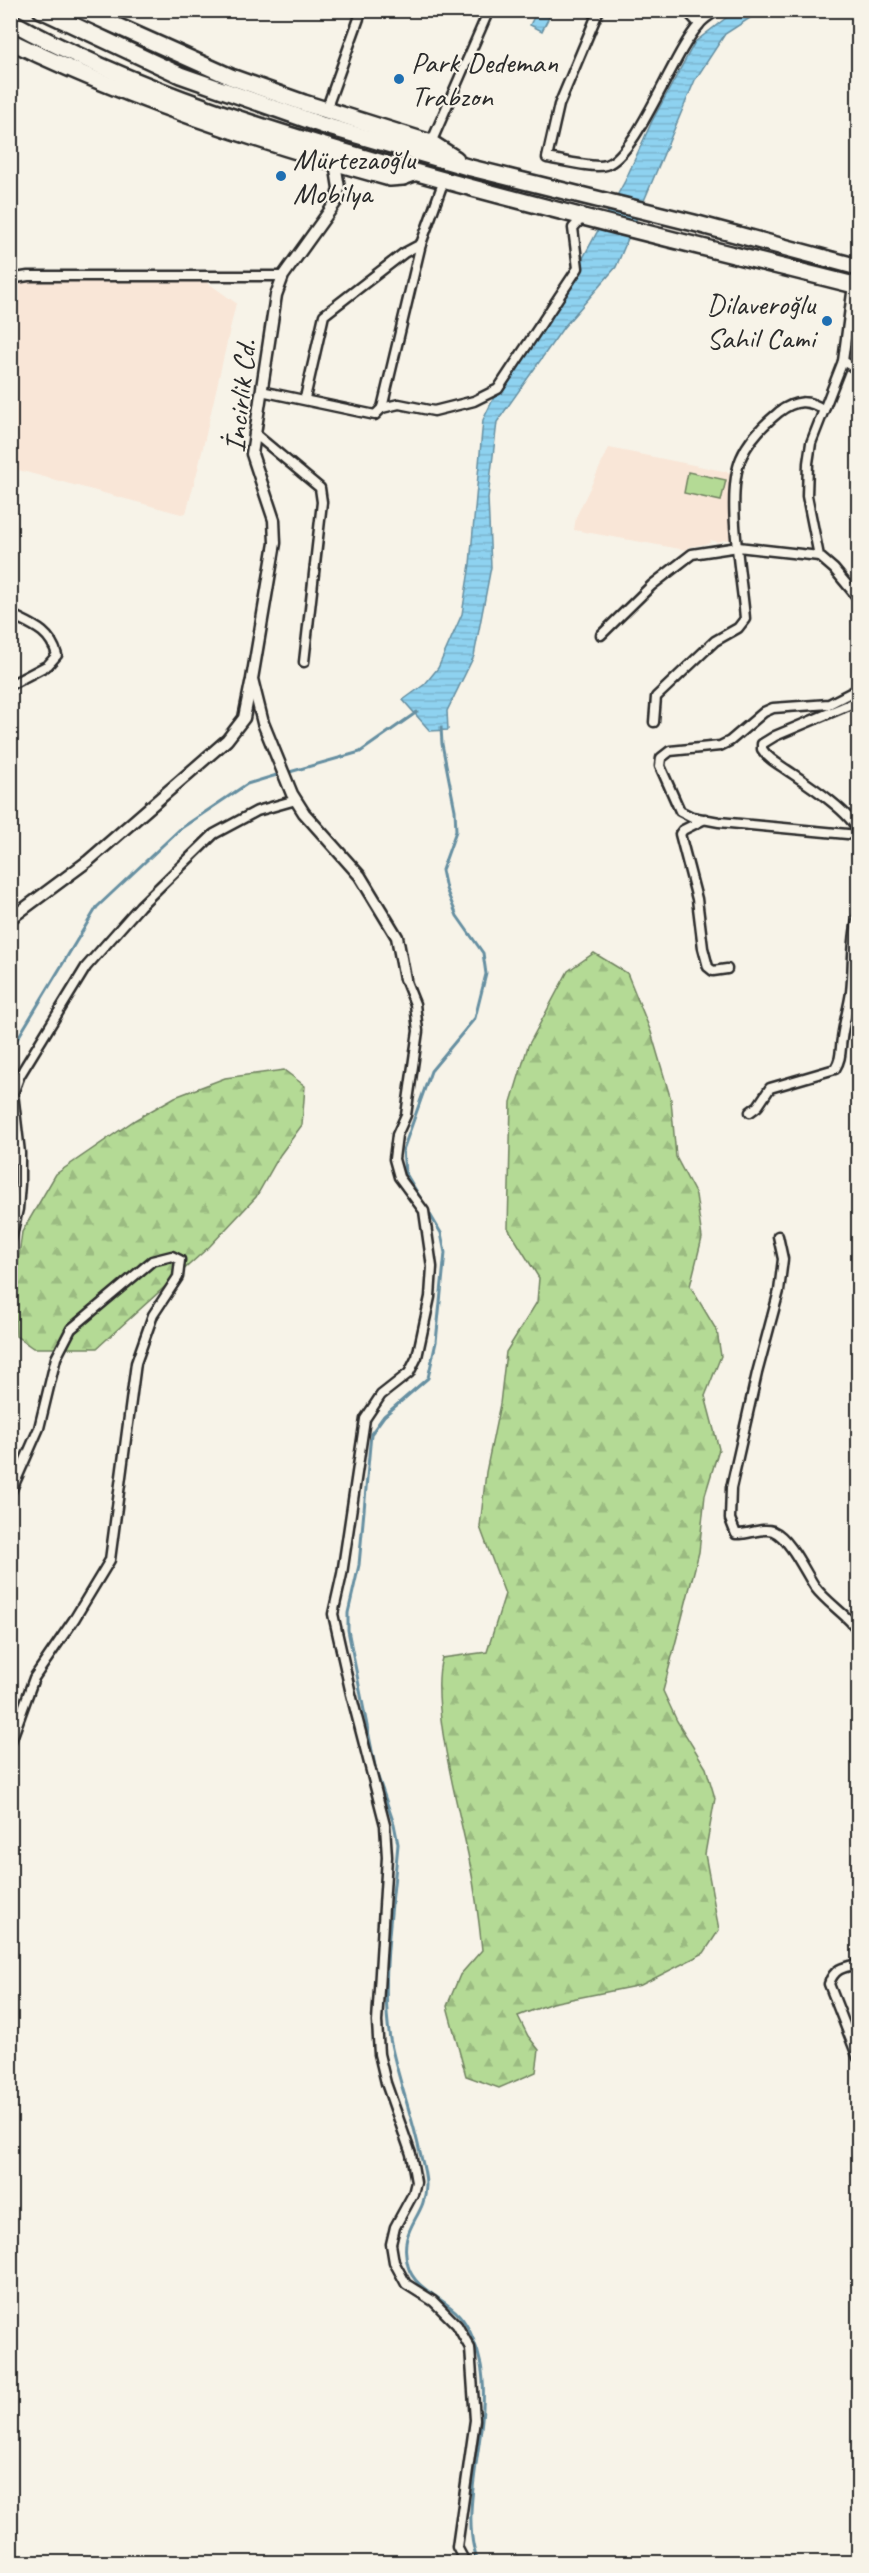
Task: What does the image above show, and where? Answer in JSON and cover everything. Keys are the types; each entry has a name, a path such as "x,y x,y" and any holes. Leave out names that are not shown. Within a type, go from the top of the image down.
{"highway":[{"path":"41,10 180,75 322,125 471,168 694,223 858,267"},
{"path":"90,12 231,77 431,143 471,168"},
{"path":"12,22 100,64 206,108 310,142 587,219 856,285"},
{"path":"10,41 111,86 240,133 390,178 403,177 416,172"}],"street":[{"path":"326,110 362,10"},
{"path":"431,143 489,10"},
{"path":"599,10 559,105 547,158 604,166 615,160 639,127 674,62 699,24 717,10"},
{"path":"686,10 699,24"},
{"name":"İncirlik Cd.","path":"335,163 339,188 336,202 283,276 276,295 252,454 274,520 275,543 252,679 263,723 294,797 304,813 360,876 397,937 405,979"},
{"path":"261,390 375,415 382,408 421,244 444,180"},
{"path":"382,408 399,404 434,411 474,401 498,389 578,267 573,228 581,219 587,219"},
{"path":"305,398 324,315 404,252 421,244"},
{"path":"10,279 28,276 283,276"},
{"path":"819,556 806,481 811,443 843,361 856,285"},
{"path":"843,361 858,370"},
{"path":"654,722 656,697 715,641 738,628 745,619 735,483 742,457 763,425 794,403 805,401 824,410"},
{"path":"254,433 320,488 321,502 304,662"},
{"path":"601,635 652,585 692,554 738,547 819,556 834,569 858,598"},
{"path":"10,614 47,634 54,642 57,655 48,664 10,685"},
{"path":"10,919 88,861 228,741 244,718 252,679"},
{"path":"858,689 829,704 773,708 764,711 730,741 720,746 670,751 661,758 660,766 680,811 692,817 705,819 858,833 855,823 762,749 762,744 775,736 858,701"},
{"path":"10,1244 18,1209 20,1184 20,1153 12,1095 20,1075 86,967 140,906 214,834 257,811 294,797"},
{"path":"705,819 683,830 680,834 697,899 703,948 708,967 713,972 727,969"},
{"path":"750,1112 758,1106 770,1088 835,1069 839,1063 842,1057 842,1038 851,991 852,951 858,917"},
{"path":"405,979 415,1004 418,1031 406,1115 397,1136 394,1159 399,1177 424,1211 432,1267 430,1297 418,1350 409,1372 381,1395 364,1419 342,1574 333,1614 385,1825 387,1857 378,2011 379,2054 386,2084 411,2154 416,2182 395,2227 391,2244 394,2262 406,2284 433,2301 457,2325 470,2348 475,2420 457,2547 465,2562"},
{"path":"778,1236 783,1259 779,1291 735,1466 729,1519 736,1534 764,1529 775,1532 784,1539 817,1589 858,1630"},
{"path":"10,1494 39,1428 56,1358 71,1329 152,1260 172,1256 180,1260 178,1277 153,1315 136,1363 110,1560 75,1618 34,1678 10,1744"},
{"path":"858,1964 840,1968 832,1975 830,1984 858,2058"}],"shaded area":[{"path":"204,280 236,303 186,513 181,514 11,468 11,282"},
{"path":"609,448 733,473 730,487 734,538 716,542 711,540 710,543 689,547 686,550 574,530 576,517"}],"green space":[{"path":"688,472 726,480 721,501 684,493"},
{"path":"594,953 627,973 651,1032 671,1100 676,1157 696,1195 702,1238 690,1286 717,1331 721,1356 705,1396 719,1449 705,1495 699,1552 663,1691 677,1721 706,1768 715,1798 705,1854 719,1930 704,1953 641,1985 552,2003 518,2016 528,2036 539,2050 536,2072 499,2088 466,2076 447,2006 460,1975 482,1950 471,1870 442,1728 439,1678 442,1658 487,1652 505,1594 480,1527 486,1472 500,1404 506,1352 537,1302 539,1278 508,1228 511,1102 528,1046 568,971"},
{"path":"284,1070 305,1086 302,1125 280,1155 256,1197 210,1246 97,1348 33,1348 16,1336 14,1294 22,1232 56,1174 135,1120 175,1097 225,1078"}],"water":[{"path":"537,11 552,11 542,31 530,25"},
{"path":"735,11 761,11 725,34 695,80 616,267 563,328 497,422 488,498 491,567 474,656 447,711 448,730 430,731 403,700 425,684 438,668 462,614 470,564 483,420 498,389 578,267 625,181 652,121 695,42"}],"waterway":[{"path":"286,773 360,752 417,712"},
{"path":"441,727 442,744 455,810 456,831 442,870 446,889 457,916 483,953 486,974 475,1018 431,1071 403,1150 405,1172 441,1233 445,1253 436,1342 428,1378 384,1416 371,1434 359,1565 348,1613 348,1630 376,1771 394,1824 398,1844 388,1943 387,2017 393,2053 423,2162 426,2185 422,2206 406,2242 408,2266 416,2281 453,2309 463,2320 473,2338 481,2365 482,2414 471,2517 472,2541 478,2562"},
{"path":"10,1051 97,907 180,829 247,784 280,774"}],"place":[{"name":"Park Dedeman Trabzon","path":"399,79"},
{"name":"Mürtezaoğlu Mobilya","path":"281,176"},
{"name":"Dilaveroğlu Sahil Cami","path":"827,321"}]}
